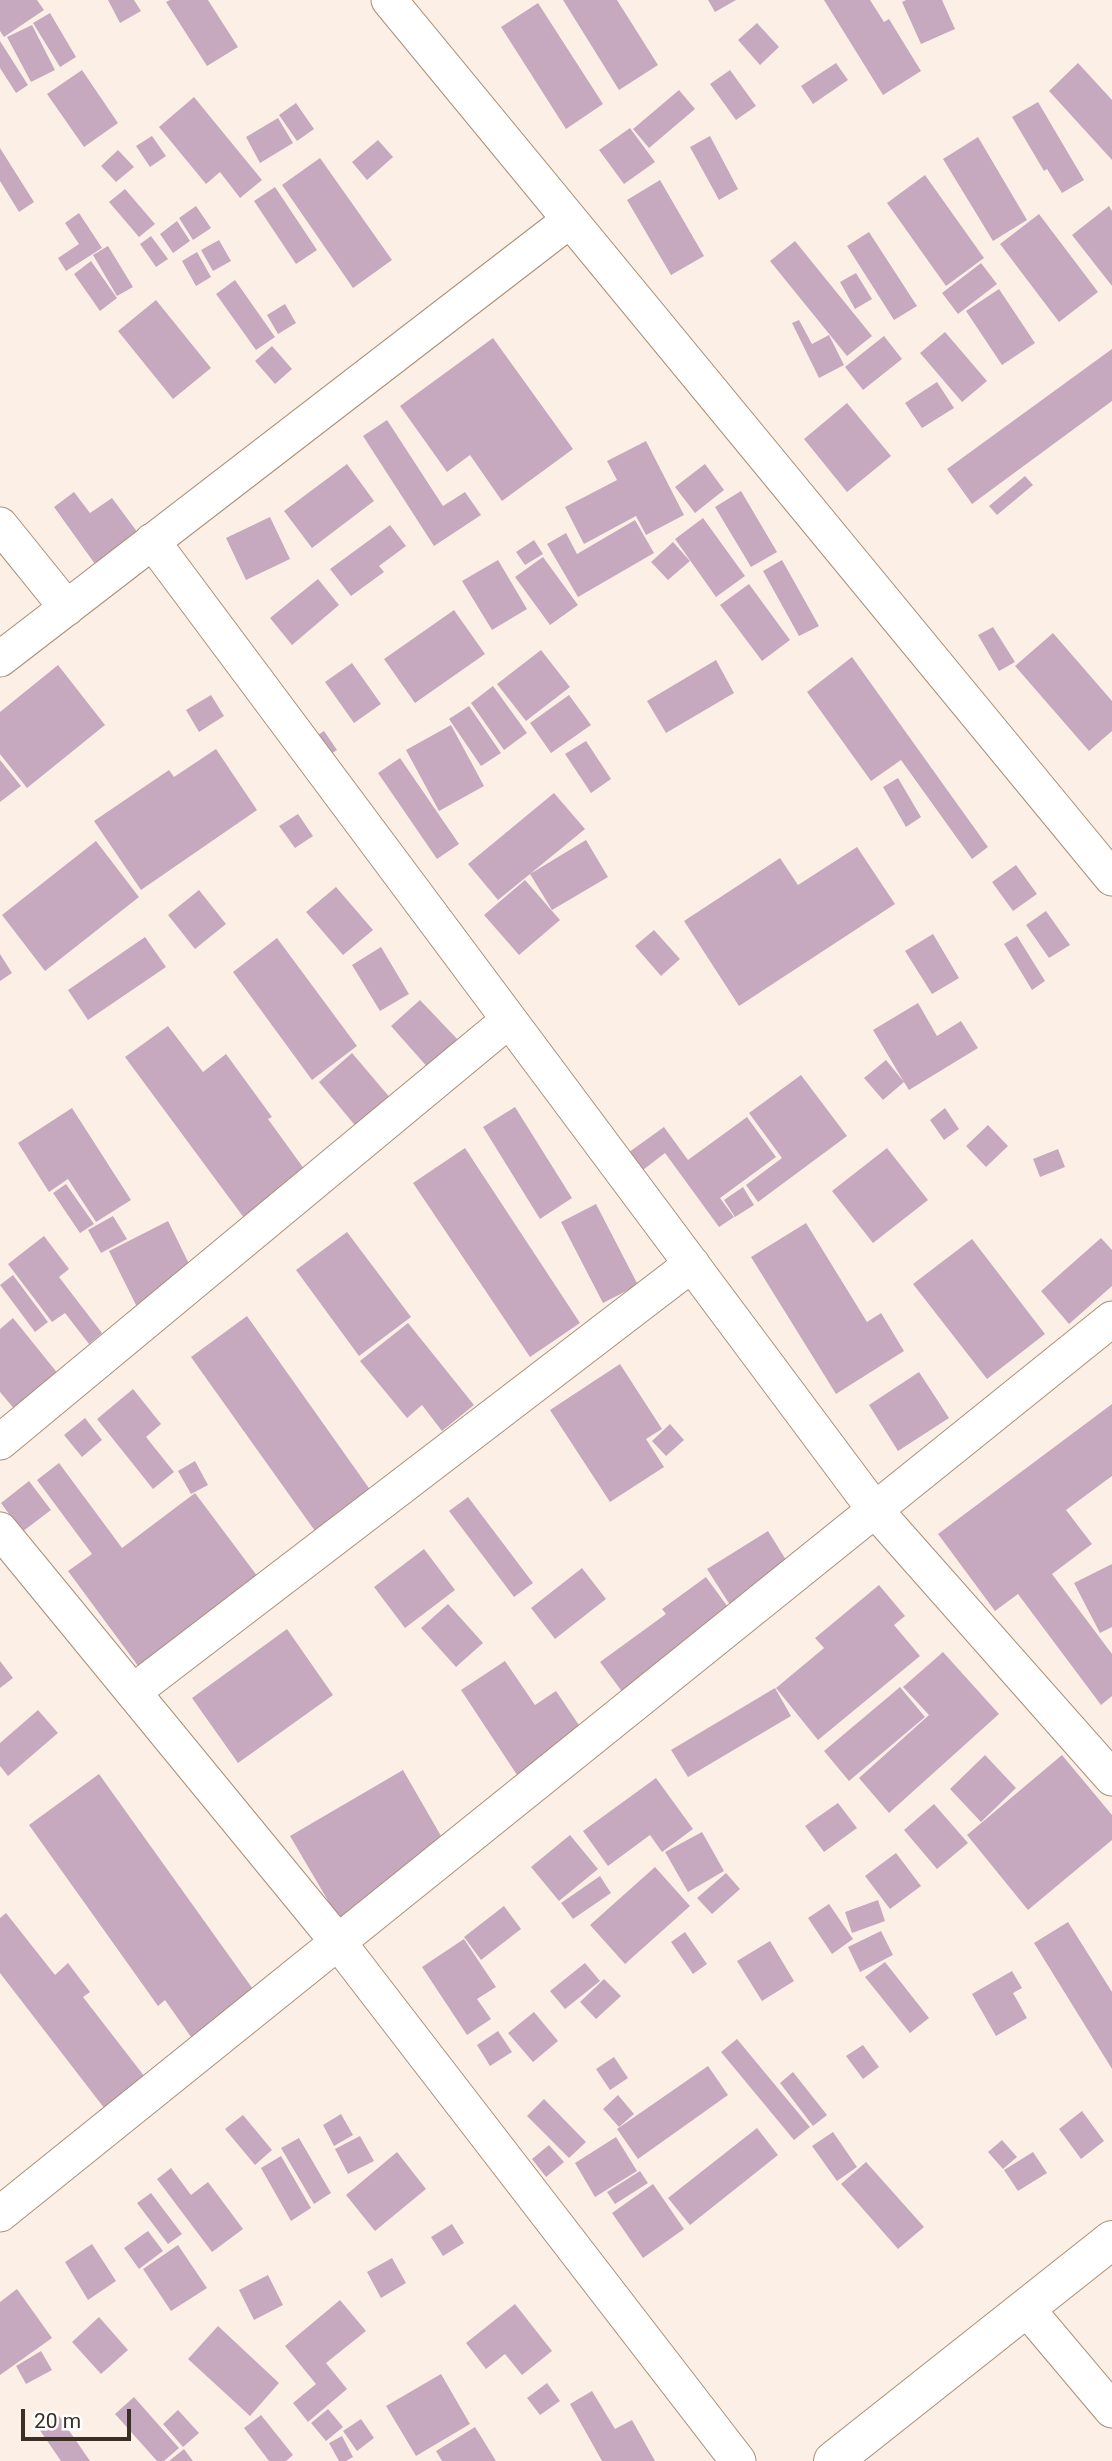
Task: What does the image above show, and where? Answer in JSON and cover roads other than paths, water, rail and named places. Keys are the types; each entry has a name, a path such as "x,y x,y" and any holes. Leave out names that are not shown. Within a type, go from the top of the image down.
{"main road":[{"path":"833,2461 1112,2240"}],"street":[{"path":"389,0 1112,878"},
{"path":"0,659 570,220"},
{"path":"0,525 67,608"},
{"path":"152,541 875,1510 1112,1778"},
{"path":"0,1442 509,1020"},
{"path":"133,1692 692,1264"},
{"path":"0,2214 1112,1319"},
{"path":"0,1530 338,1942 738,2461"},
{"path":"1026,2308 1112,2410"}]}
